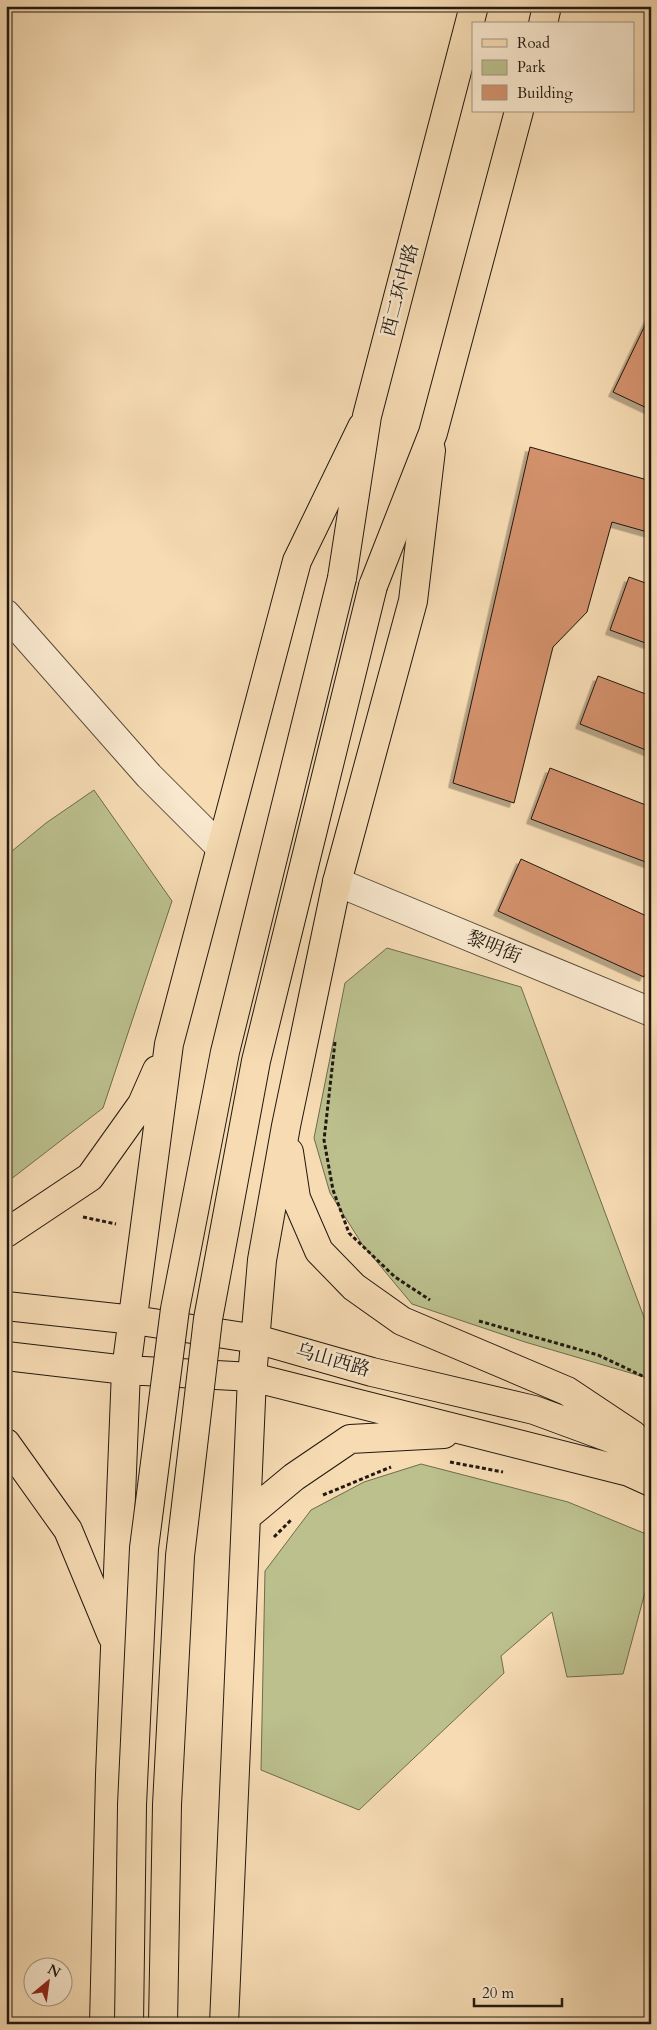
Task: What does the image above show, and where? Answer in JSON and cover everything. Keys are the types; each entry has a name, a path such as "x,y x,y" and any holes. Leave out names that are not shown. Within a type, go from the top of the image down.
{"main road":[{"name":"西二环中路","path":"128,2024 132,1805 144,1548 175,1309 225,1052 342,578 368,416 474,6"},
{"path":"544,22 548,6"},
{"path":"162,2024 167,1805 180,1556 208,1319 256,1061 373,586 433,433 519,112"},
{"path":"104,2024 110,1775 126,1370 169,1044 297,561 368,416"},
{"path":"224,2024 252,1377 262,1260 286,1126 337,882 413,601 433,433"},
{"path":"6,1233 90,1177 142,1104 169,1044"},
{"path":"286,1126 296,1198 319,1251 354,1287 402,1321 567,1391 651,1447"},
{"name":"乌山西路","path":"6,1306 134,1320 256,1338 372,1372 534,1410 651,1453"},
{"name":"乌山西路","path":"6,1356 126,1370 252,1377 630,1472 651,1482"},
{"path":"246,1517 294,1477 350,1439 470,1433"},
{"path":"6,1444 68,1530 116,1646"}],"street":[{"path":"6,614 149,776 220,847"},
{"name":"黎明街","path":"337,882 651,1012"}],"path":[{"path":"336,1033 324,1140 333,1190 349,1233 395,1277 434,1302"},
{"path":"478,1320 598,1354 651,1380"},
{"path":"445,1462 511,1474"},
{"path":"320,1496 399,1464"},
{"path":"273,1538 292,1519"}],"green space":[{"path":"94,790 172,901 103,1108 6,1183 6,856 46,823"},
{"path":"387,948 521,987 651,1336 651,1379 525,1342 412,1304 362,1244 330,1193 314,1138 345,983"},
{"path":"421,1464 568,1502 651,1536 651,1570 623,1674 567,1677 552,1612 501,1656 504,1673 359,1810 261,1770 265,1571 311,1510 364,1482"}],"building":[{"path":"649,317 651,318 651,410 613,392"},
{"path":"530,447 651,481 651,533 612,522 587,612 553,647 514,803 453,783"},
{"path":"629,577 651,585 651,645 610,630"},
{"path":"598,676 651,696 651,752 580,724"},
{"path":"550,768 651,807 651,864 531,819"},
{"path":"521,859 651,918 651,962 644,977 498,911"}]}
